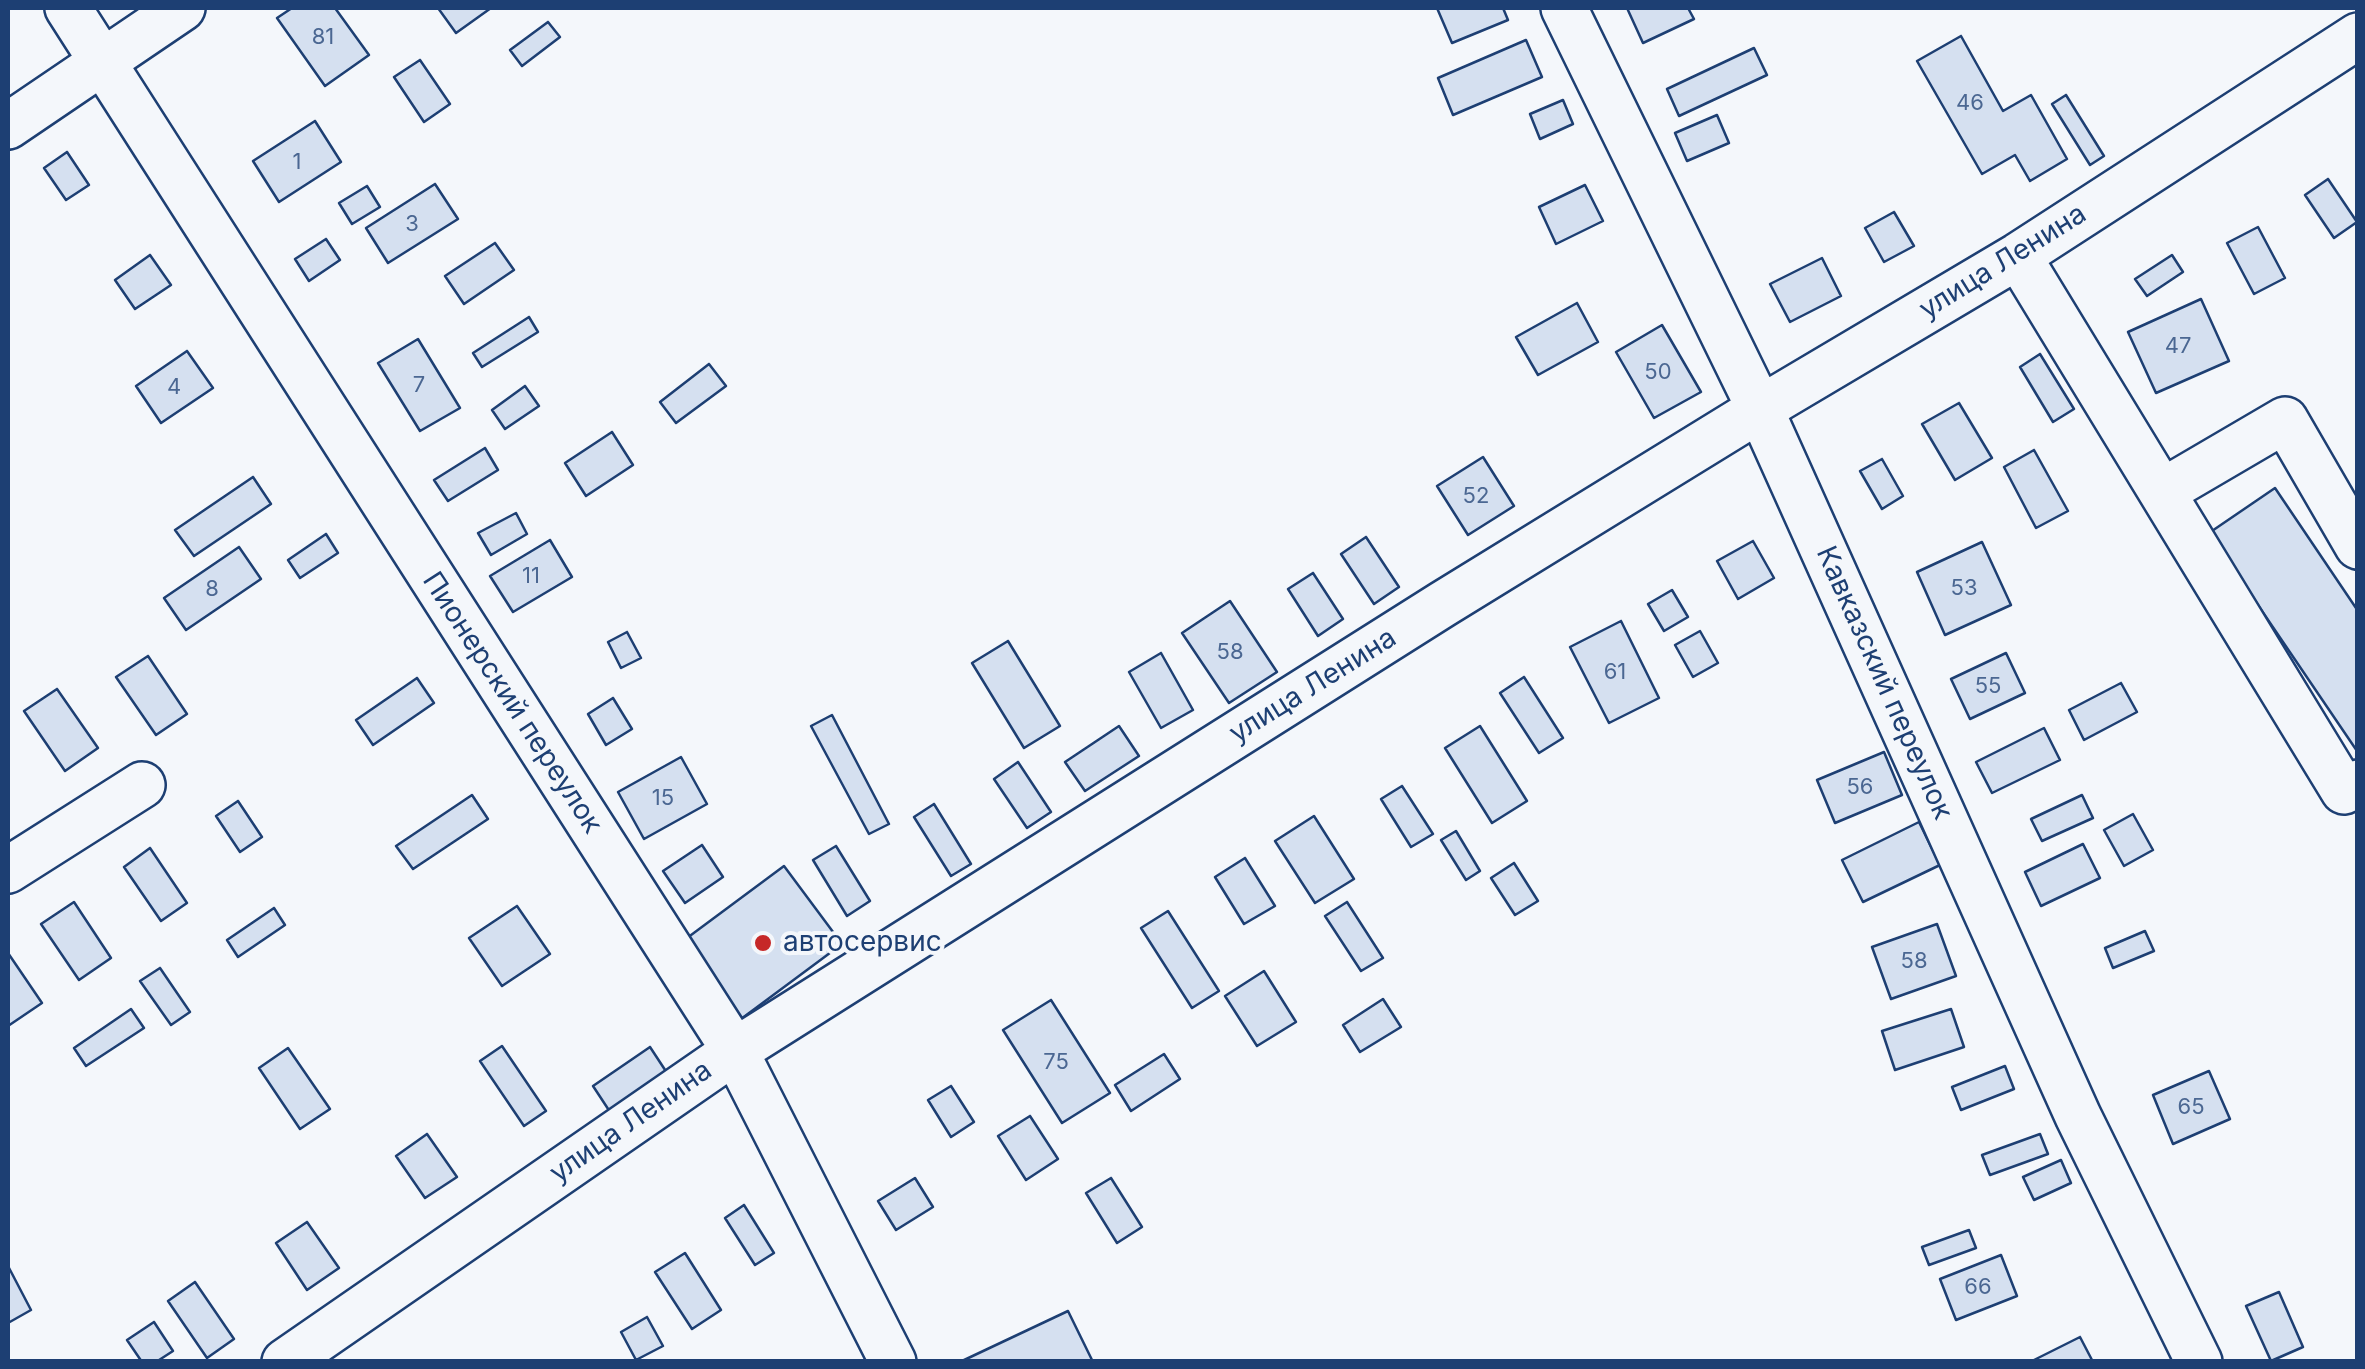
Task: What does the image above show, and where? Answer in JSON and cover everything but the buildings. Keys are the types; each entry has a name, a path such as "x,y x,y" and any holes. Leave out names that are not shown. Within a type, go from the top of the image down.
{"street":[{"name":"Пионерский переулок","path":"68,8 735,1050 893,1362"},
{"path":"8,126 182,8"},
{"name":"Кавказский переулок","path":"1564,8 1760,409 2078,1116 2199,1362"},
{"name":"улица Ленина","path":"285,1362 735,1050 1444,604 2018,256 2358,36"},
{"path":"2018,256 2344,791 2358,783"},
{"path":"2162,492 2285,420 2358,546"},
{"path":"8,870 142,785"}],"place":[{"name":"автосервис","path":"763,943"}]}
